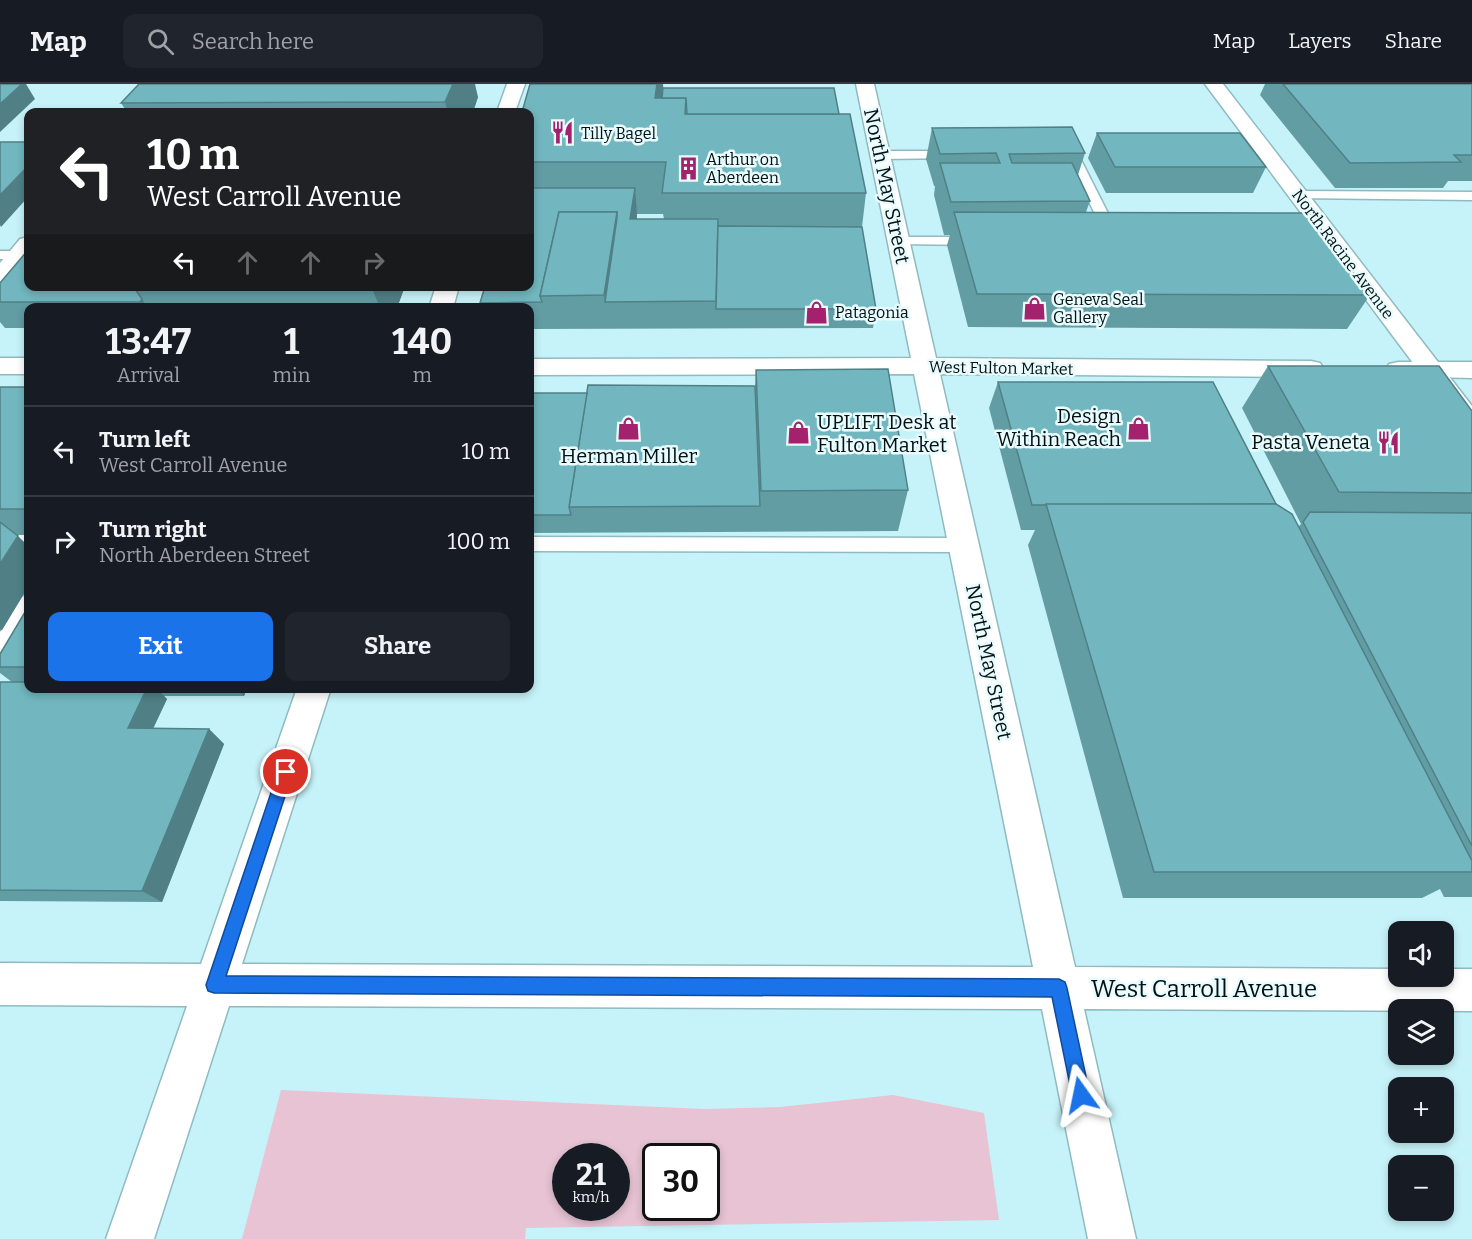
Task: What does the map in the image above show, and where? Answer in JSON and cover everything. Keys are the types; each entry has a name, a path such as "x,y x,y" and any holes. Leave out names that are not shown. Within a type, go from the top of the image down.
{"street":[{"path":"507,108 516,84"},
{"name":"North May Street","path":"866,84 1112,1239"},
{"name":"North Racine Avenue","path":"1214,84 1258,154 1301,207 1333,241 1472,424"},
{"path":"0,277 21,249"},
{"path":"0,366 24,366"},
{"name":"West Fulton Market","path":"534,367 1331,369"},
{"path":"1376,369 1472,370"},
{"path":"130,1239 312,693"},
{"name":"West Carroll Avenue","path":"0,984 1472,990"}],"lane":[{"path":"1072,154 1114,241"},
{"path":"881,155 971,155"},
{"path":"1301,207 1472,196"},
{"path":"899,241 991,241"},
{"path":"1311,241 1333,241"},
{"path":"0,542 24,542"},
{"path":"534,544 964,545"},
{"path":"0,650 24,610"}],"shaded area":[{"path":"281,1090 704,1109 780,1107 893,1095 984,1113 999,1220 526,1228 525,1239 242,1239"}],"building":[{"path":"0,84 22,84 0,104"},
{"path":"139,84 453,84 445,102 121,103"},
{"path":"530,84 657,84 655,98 686,98 685,114 850,114 866,193 662,193 666,162 534,162 534,108 523,108"},
{"path":"1283,84 1472,84 1472,155 1454,155 1461,162 1350,163"},
{"path":"663,88 834,88 839,114 687,114 686,98 662,98"},
{"path":"1072,127 1085,153 1009,154 1012,163 1072,163 1090,201 951,202 940,163 1000,163 996,153 940,154 932,128"},
{"path":"1097,133 1240,133 1266,167 1115,167"},
{"path":"0,142 24,142 24,170 0,195"},
{"path":"534,188 635,188 630,219 718,219 716,301 605,302 617,212 559,212 540,296 542,302 480,303 484,291 534,291"},
{"path":"559,212 617,212 604,295 540,296"},
{"path":"954,212 1309,213 1370,295 977,294"},
{"path":"718,226 862,227 876,309 716,309"},
{"path":"24,255 24,291 136,291 142,299 140,302 0,302 0,283"},
{"path":"1268,366 1439,366 1472,411 1472,493 1339,492"},
{"path":"888,369 908,490 761,491 756,370"},
{"path":"998,382 1213,382 1276,504 1032,505"},
{"path":"588,385 755,386 760,506 569,507"},
{"path":"0,387 24,387 24,509 0,509"},
{"path":"534,393 587,393 569,507 571,515 534,515"},
{"path":"1046,504 1276,504 1292,514 1472,861 1472,872 1154,872"},
{"path":"1310,512 1472,513 1472,846 1303,522"},
{"path":"0,522 18,536 0,564"},
{"path":"24,614 24,667 0,667 0,654"},
{"path":"0,682 24,682 24,693 145,693 128,728 209,729 142,891 0,890"}],"place":[{"name":"Tilly Bagel","path":"563,133"},
{"name":"Arthur on Aberdeen","path":"688,168"},
{"name":"Geneva Seal Gallery","path":"1035,308"},
{"name":"Patagonia","path":"817,312"},
{"name":"Herman Miller","path":"629,428"},
{"name":"Design Within Reach","path":"1139,428"},
{"name":"UPLIFT Desk at Fulton Market","path":"799,433"},
{"name":"Pasta Veneta","path":"1388,442"}],"route":[{"path":"286,772 214,985 1059,988 1081,1095"}]}
